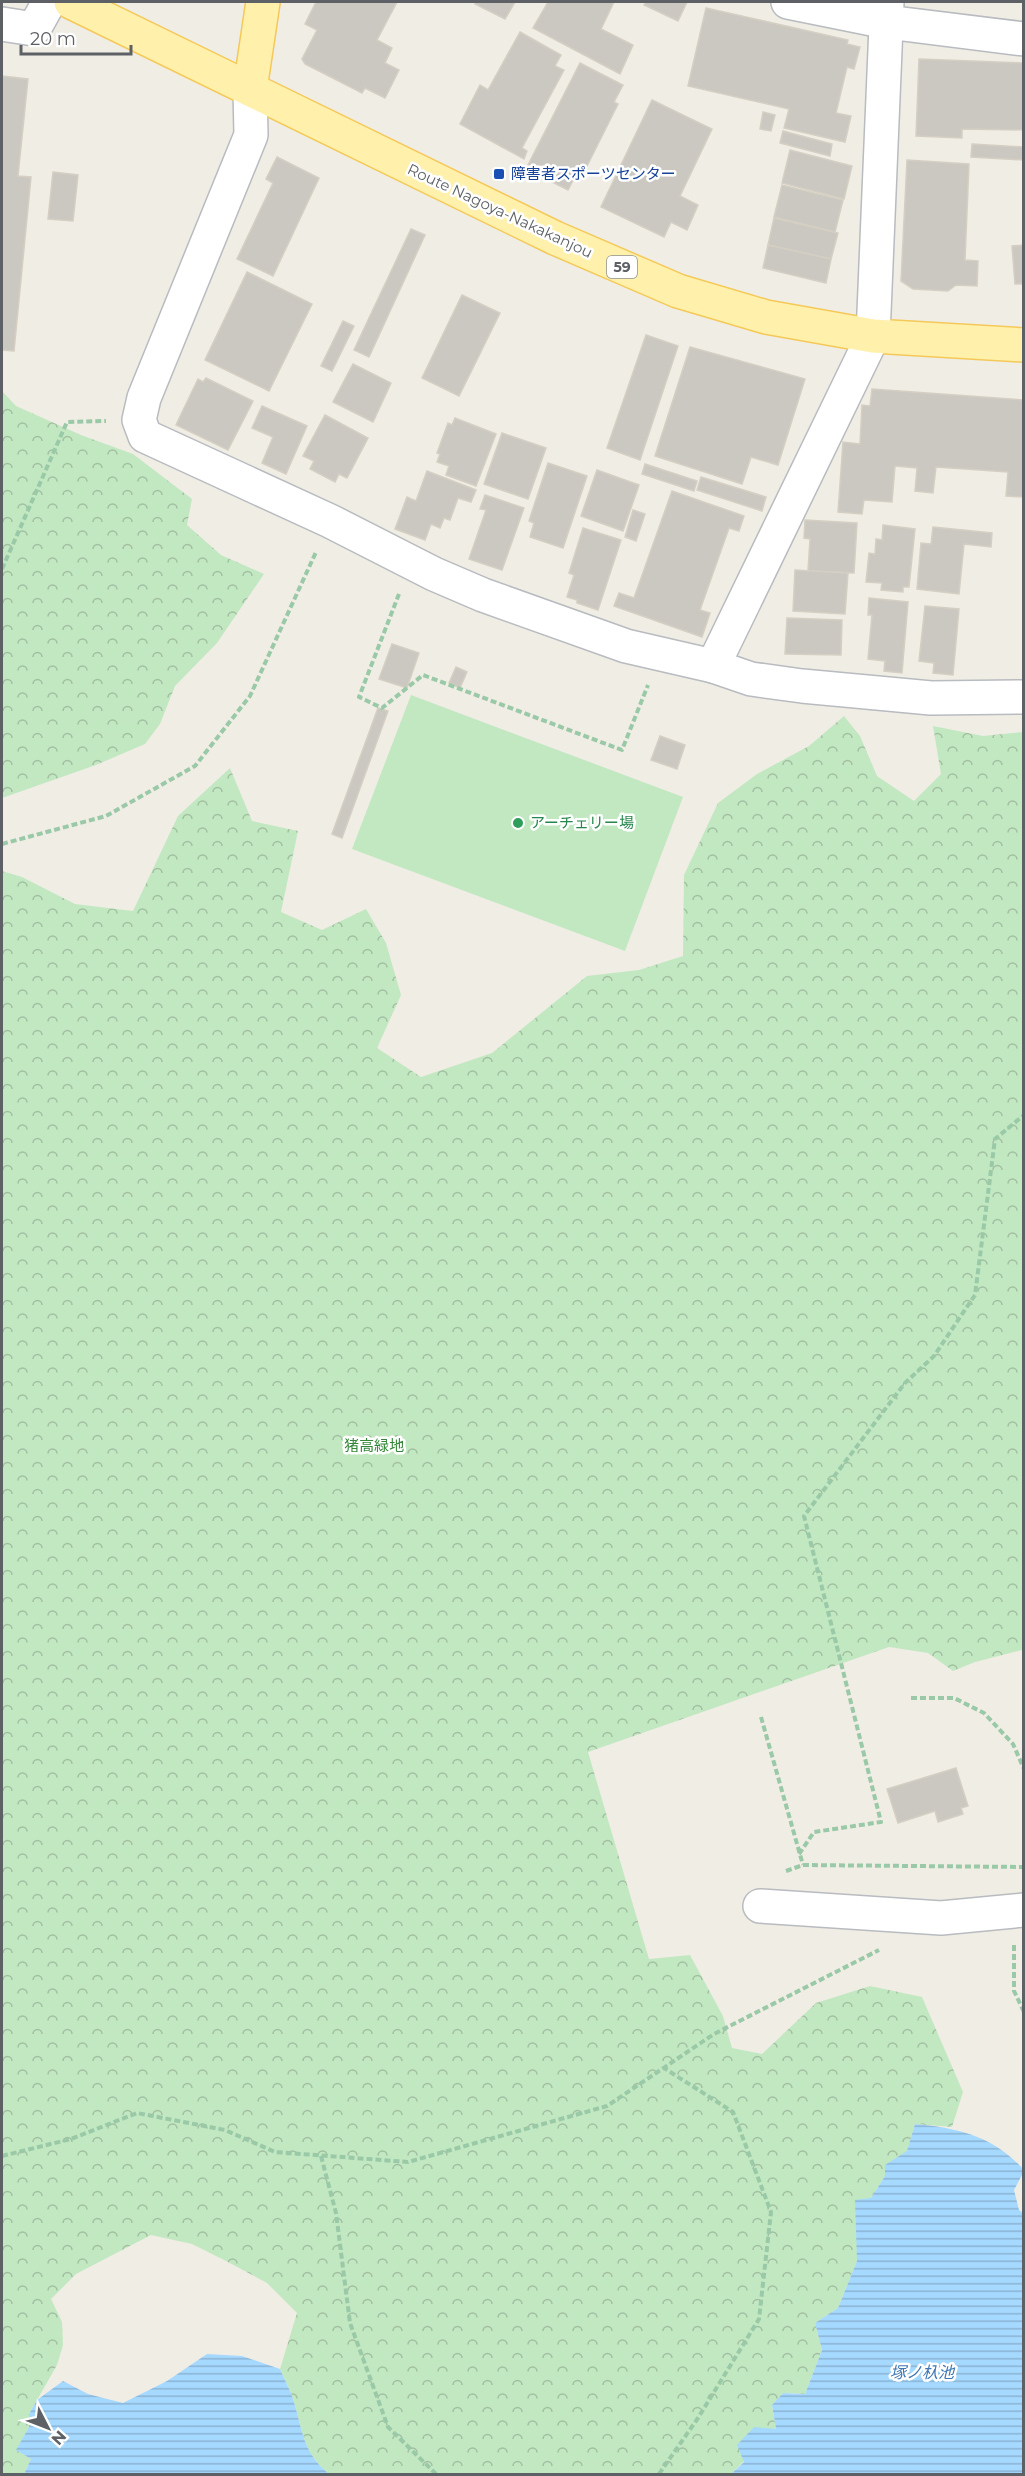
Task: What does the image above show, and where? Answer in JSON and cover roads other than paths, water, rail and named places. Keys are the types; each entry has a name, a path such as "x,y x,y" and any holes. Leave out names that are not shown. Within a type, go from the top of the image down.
{"main road":[{"name":"Route Nagoya-Nakakanjou","path":"71,2 555,238 678,291 766,317 873,336 1023,345"},
{"path":"250,89 263,2"}],"street":[{"path":"2,24 34,29 49,2"},
{"path":"788,2 887,12 1023,39"},
{"path":"713,666 873,336 887,12"},
{"path":"250,89 251,135 144,398 139,420 145,436 330,521 483,595 626,646 713,666 751,679 802,686 931,698 1023,697"},
{"path":"760,1906 1019,1925"}],"water":[{"name":"塚ノ杁池","path":"915,2124 960,2131 987,2141 1012,2158 1023,2169 1014,2190 1019,2210 1024,2214 1023,2474 731,2474 744,2462 737,2445 754,2427 776,2429 772,2405 783,2393 805,2394 822,2350 815,2323 838,2308 857,2261 855,2200 871,2198 885,2176 885,2165 907,2151"},
{"path":"207,2354 242,2356 280,2369 292,2395 308,2449 329,2474 24,2474 31,2459 16,2450 29,2427 29,2414 37,2400 63,2381 88,2394 123,2403 167,2381"}],"place":[{"name":"障害者スポーツセンター","path":"499,174"},
{"name":"アーチェリー場","path":"518,823"}],"park label":[{"name":"猪高緑地","path":"374,1446"}]}
